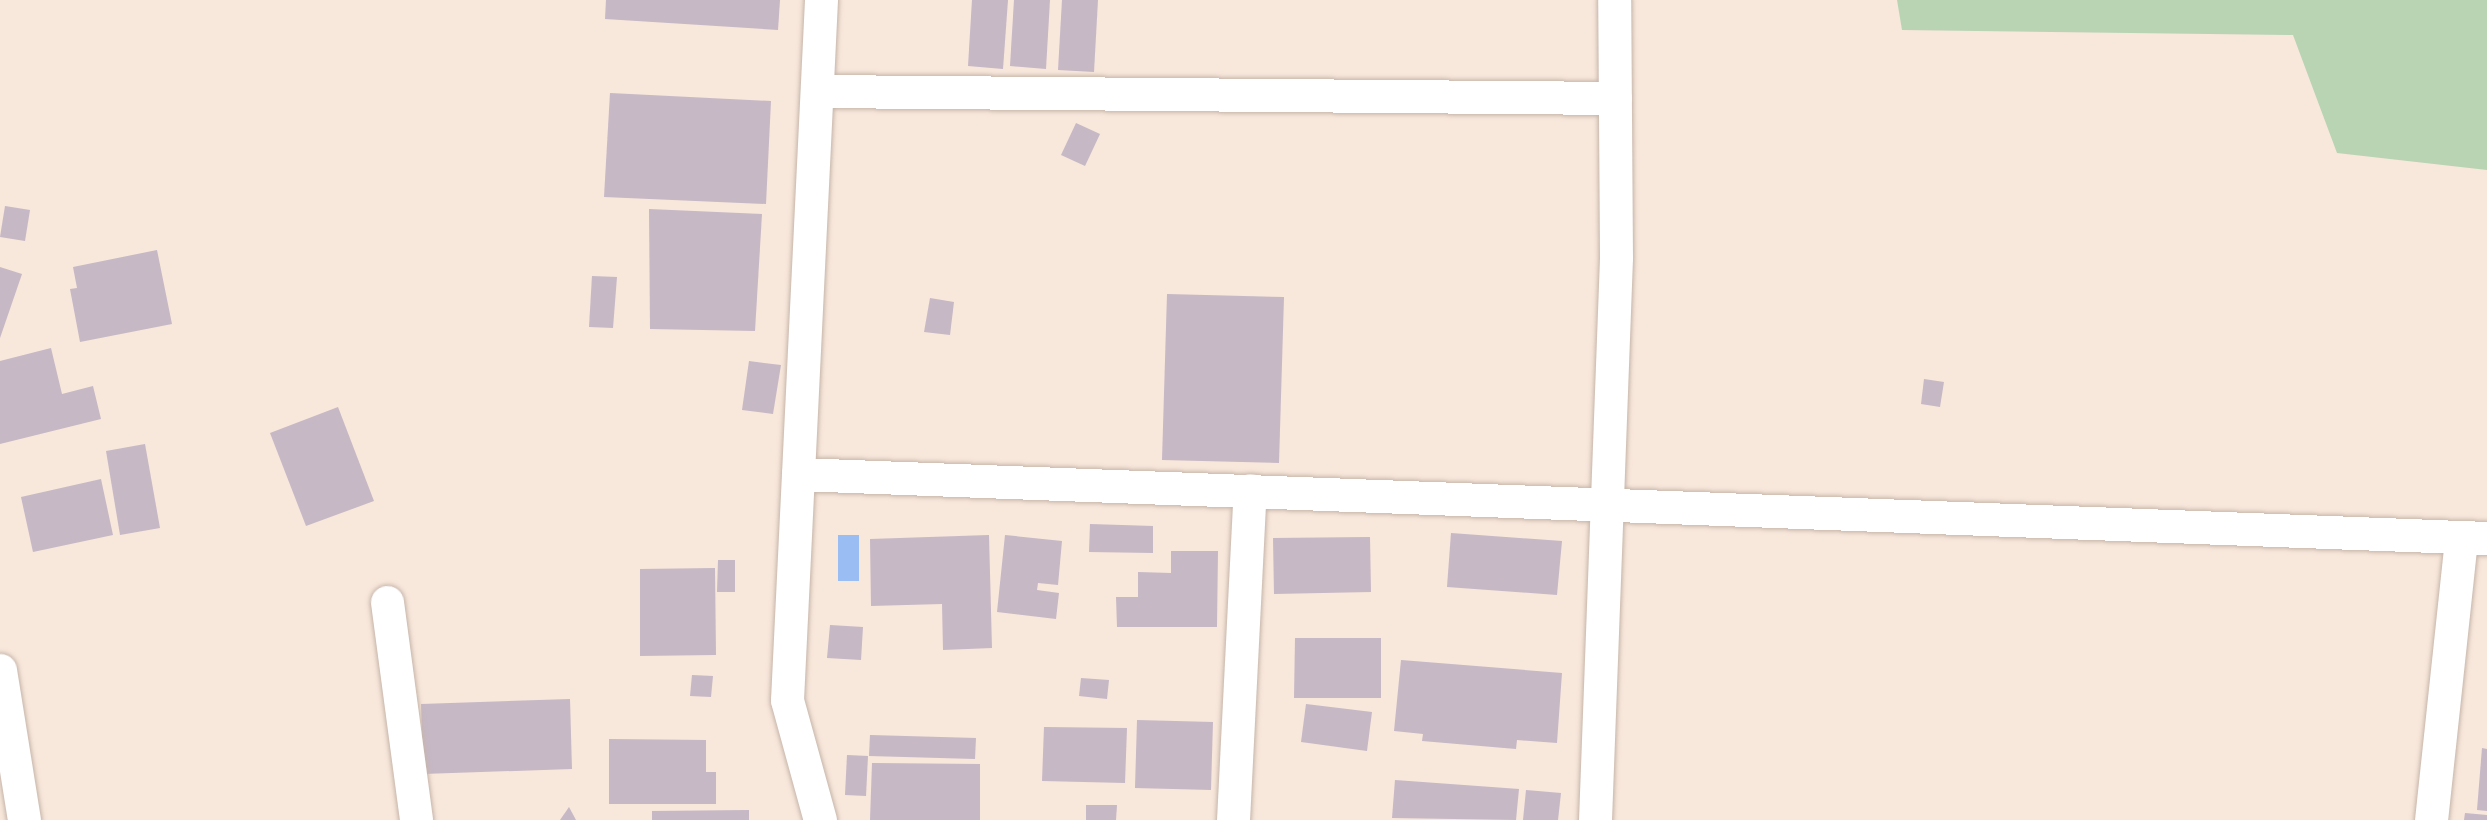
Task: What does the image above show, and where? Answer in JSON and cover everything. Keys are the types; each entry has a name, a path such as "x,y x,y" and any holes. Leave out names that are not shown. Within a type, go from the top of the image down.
{"street":[{"path":"820,820 787,700 821,0"},
{"path":"1595,820 1605,502 1616,257 1614,0"},
{"path":"817,91 1615,98"},
{"path":"798,474 1605,502 2474,538 2431,820"},
{"path":"1233,820 1250,490"},
{"path":"387,602 416,820"},
{"path":"0,670 24,820"}],"green space":[{"path":"1897,0 2487,0 2487,170 2337,153 2293,35 1902,30"}],"water":[{"path":"838,535 859,535 859,581 838,581"}],"building":[{"path":"606,0 780,0 778,30 605,19"},
{"path":"972,0 1008,0 1003,69 968,66"},
{"path":"1014,0 1050,0 1046,69 1010,66"},
{"path":"1062,0 1098,0 1094,72 1058,70"},
{"path":"610,93 771,101 766,204 604,197"},
{"path":"1076,123 1100,134 1085,166 1061,155"},
{"path":"5,206 30,210 25,241 0,237"},
{"path":"649,209 762,214 755,331 650,329"},
{"path":"157,250 172,324 80,342 70,289 77,288 73,267"},
{"path":"0,267 22,274 0,338"},
{"path":"592,276 617,277 613,328 589,327"},
{"path":"1167,294 1284,297 1279,463 1162,460"},
{"path":"930,298 954,302 950,335 924,332"},
{"path":"51,348 62,394 93,386 101,419 0,444 0,361"},
{"path":"749,361 781,365 773,414 742,410"},
{"path":"1924,379 1944,382 1940,407 1921,404"},
{"path":"338,407 374,501 306,526 270,433"},
{"path":"145,444 160,528 120,535 106,451"},
{"path":"101,479 113,535 33,552 21,497"},
{"path":"1090,524 1153,526 1153,553 1089,552"},
{"path":"1451,533 1562,541 1557,595 1447,587"},
{"path":"989,535 992,648 943,650 942,604 871,606 870,539"},
{"path":"1005,535 1062,541 1058,585 1038,583 1037,590 1059,593 1056,619 997,612"},
{"path":"1370,537 1371,592 1274,594 1273,538"},
{"path":"1171,551 1218,551 1217,627 1117,627 1116,597 1138,597 1138,572 1171,573"},
{"path":"718,560 735,560 735,592 717,592"},
{"path":"715,568 716,655 640,656 640,569"},
{"path":"830,625 863,627 861,660 827,658"},
{"path":"1295,638 1381,638 1381,698 1294,698"},
{"path":"1401,660 1562,673 1557,743 1517,740 1516,749 1422,741 1423,734 1394,731"},
{"path":"692,675 713,676 711,697 690,696"},
{"path":"1081,678 1109,680 1107,699 1079,696"},
{"path":"570,699 572,769 423,774 421,704"},
{"path":"1306,704 1372,712 1367,751 1301,742"},
{"path":"1137,720 1213,722 1211,790 1135,788"},
{"path":"1044,727 1127,728 1125,783 1042,781"},
{"path":"870,735 976,738 975,759 869,756"},
{"path":"609,739 706,740 706,772 716,772 716,804 609,804"},
{"path":"2482,748 2487,749 2487,811 2477,810"},
{"path":"847,755 868,756 866,796 845,795"},
{"path":"872,763 980,764 980,820 870,820"},
{"path":"1395,780 1519,789 1516,820 1392,818"},
{"path":"1526,790 1561,793 1558,820 1523,820"},
{"path":"1086,805 1117,805 1116,820 1086,820"},
{"path":"569,807 576,820 560,820"},
{"path":"749,810 749,820 652,820 652,811"},
{"path":"2465,813 2487,815 2487,820 2464,820"}]}
